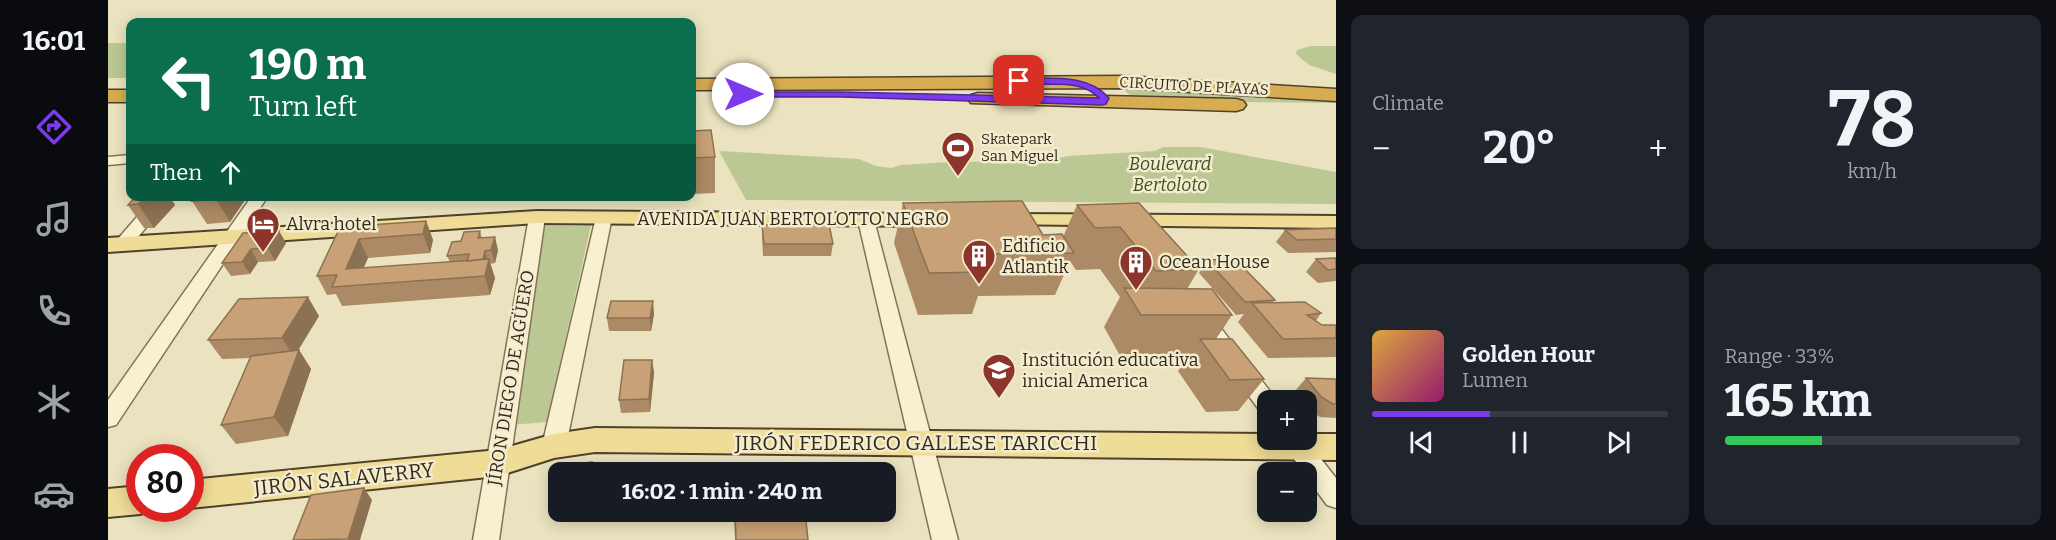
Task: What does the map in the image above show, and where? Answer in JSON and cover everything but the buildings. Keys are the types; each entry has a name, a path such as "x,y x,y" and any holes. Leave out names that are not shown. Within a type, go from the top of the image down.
{"highway":[{"name":"CIRCUITO DE PLAYAS","path":"696,85 1065,81 1124,82 1336,95"},
{"path":"1065,81 1095,89 1104,98 1102,102"},
{"path":"1124,82 1117,89 1127,99 1137,103"},
{"path":"108,86 126,86"},
{"name":"CIRCUITO DE PLAYAS","path":"696,94 841,94 1137,103 1336,106"},
{"path":"108,96 126,96"}],"main road":[{"name":"AVENIDA JUAN BERTOLOTTO NEGRO","path":"116,244 537,217 952,220"},
{"path":"987,220 1336,222"},
{"name":"JIRÓN FEDERICO GALLESE TARICCHI","path":"498,463 554,446 596,440 1257,443"},
{"name":"JIRÓN FEDERICO GALLESE TARICCHI","path":"1317,445 1336,447"},
{"name":"JIRÓN SALAVERRY","path":"204,493 498,463"},
{"path":"108,503 126,501"}],"street":[{"path":"116,244 159,201"},
{"path":"108,418 257,201"},
{"name":"JÍRON DIEGO DE AGÜERO","path":"486,540 537,217"},
{"path":"554,446 604,217"},
{"path":"866,220 945,540"},
{"path":"1129,220 1143,239"},
{"path":"1191,304 1257,391"},
{"path":"1301,450 1336,498"}],"green space":[{"path":"108,43 126,43 126,78 108,78"},
{"path":"1311,46 1336,46 1336,74 1309,65 1296,54 1297,50"},
{"path":"1129,88 1336,98 1336,103 1150,101 1137,98 1125,91"},
{"name":"Boulevard Bertoloto","path":"1163,147 1201,147 1336,172 1336,204 746,200 719,151 859,159 876,166 891,168 901,165 949,162 1045,161 1068,156 1155,151"},
{"path":"591,225 547,422 510,425 543,226"}],"place":[{"name":"Skatepark San Miguel","path":"958,177"},
{"name":"Alvra hotel","path":"263,253"},
{"name":"Edificio Atlantik","path":"979,285"},
{"name":"Ocean House","path":"1136,291"},
{"name":"Institución educativa inicial America","path":"999,399"}],"route":[{"path":"743,94 841,94 1102,102 1104,98 1095,89 1076,82 1019,81"}]}
